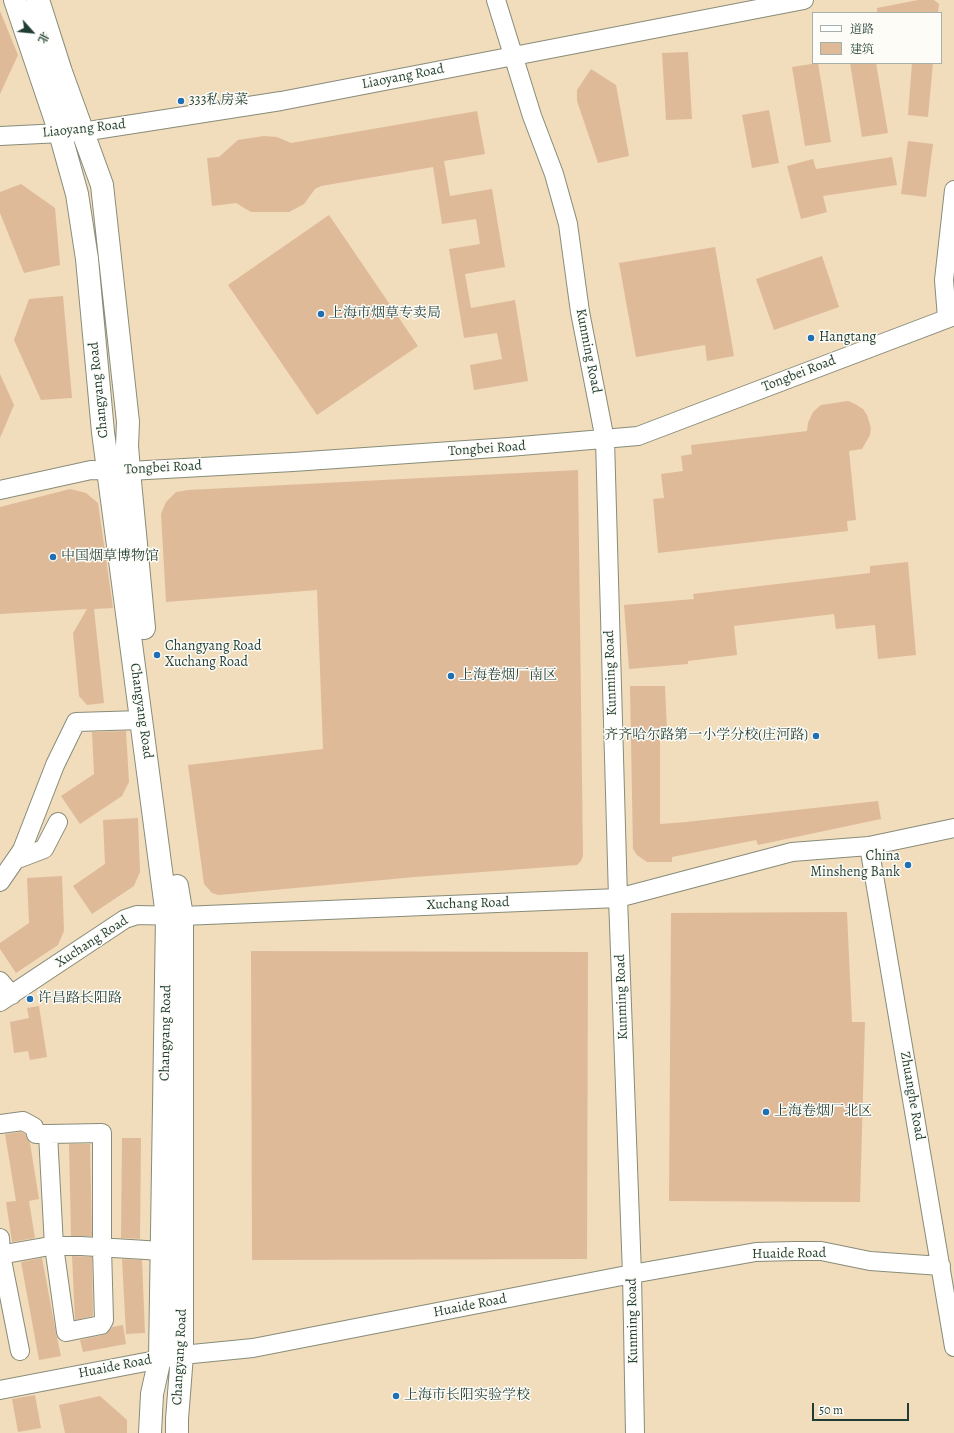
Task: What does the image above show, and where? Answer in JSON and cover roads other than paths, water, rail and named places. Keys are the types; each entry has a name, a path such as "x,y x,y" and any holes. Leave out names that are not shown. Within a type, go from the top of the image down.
{"main road":[{"name":"Changyang Road","path":"16,0 60,133 80,209 87,259 96,365 119,470 144,632 175,878 182,1355 177,1433"},
{"name":"Changyang Road","path":"38,0 60,72 102,185 128,422 127,446 119,470 142,720 175,916 162,1251 160,1358 152,1394 150,1433"}],"street":[{"name":"Kunming Road","path":"496,0 532,116 554,174 568,224 580,312 605,440 618,898 632,1274 635,1433"},
{"name":"Liaoyang Road","path":"0,136 82,132 281,101 804,0"},
{"path":"951,317 944,280 954,190"},
{"name":"Tongbei Road","path":"0,490 91,470 301,461 605,440 638,436 951,317"},
{"path":"0,882 22,850 55,765 76,722 142,720"},
{"path":"14,860 44,849 58,822"},
{"name":"Xuchang Road","path":"6,999 125,920 137,915 175,916 618,898 792,852 869,846 954,828"},
{"name":"Zhuanghe Road","path":"869,846 954,1347"},
{"path":"0,981 6,999"},
{"path":"0,1124 23,1121 34,1127 36,1134 102,1133 102,1248 104,1320 101,1325 66,1332 54,1246 48,1134"},
{"path":"20,1351 0,1249 81,1246 162,1251"},
{"name":"Huaide Road","path":"0,1390 160,1358 253,1348 632,1274 756,1252 821,1251 870,1260 941,1266"}],"place":[{"name":"333私房菜","path":"181,101"},
{"name":"上海市烟草专卖局","path":"321,314"},
{"name":"Hangtang","path":"811,338"},
{"name":"中国烟草博物馆","path":"53,557"},
{"name":"Changyang Road Xuchang Road","path":"157,655"},
{"name":"上海卷烟厂南区","path":"451,676"},
{"name":"齐齐哈尔路第一小学分校(庄河路)","path":"816,736"},
{"name":"China Minsheng Bank","path":"908,865"},
{"name":"许昌路长阳路","path":"30,999"},
{"name":"上海卷烟厂北区","path":"766,1112"},
{"name":"上海市长阳实验学校","path":"396,1396"}]}
